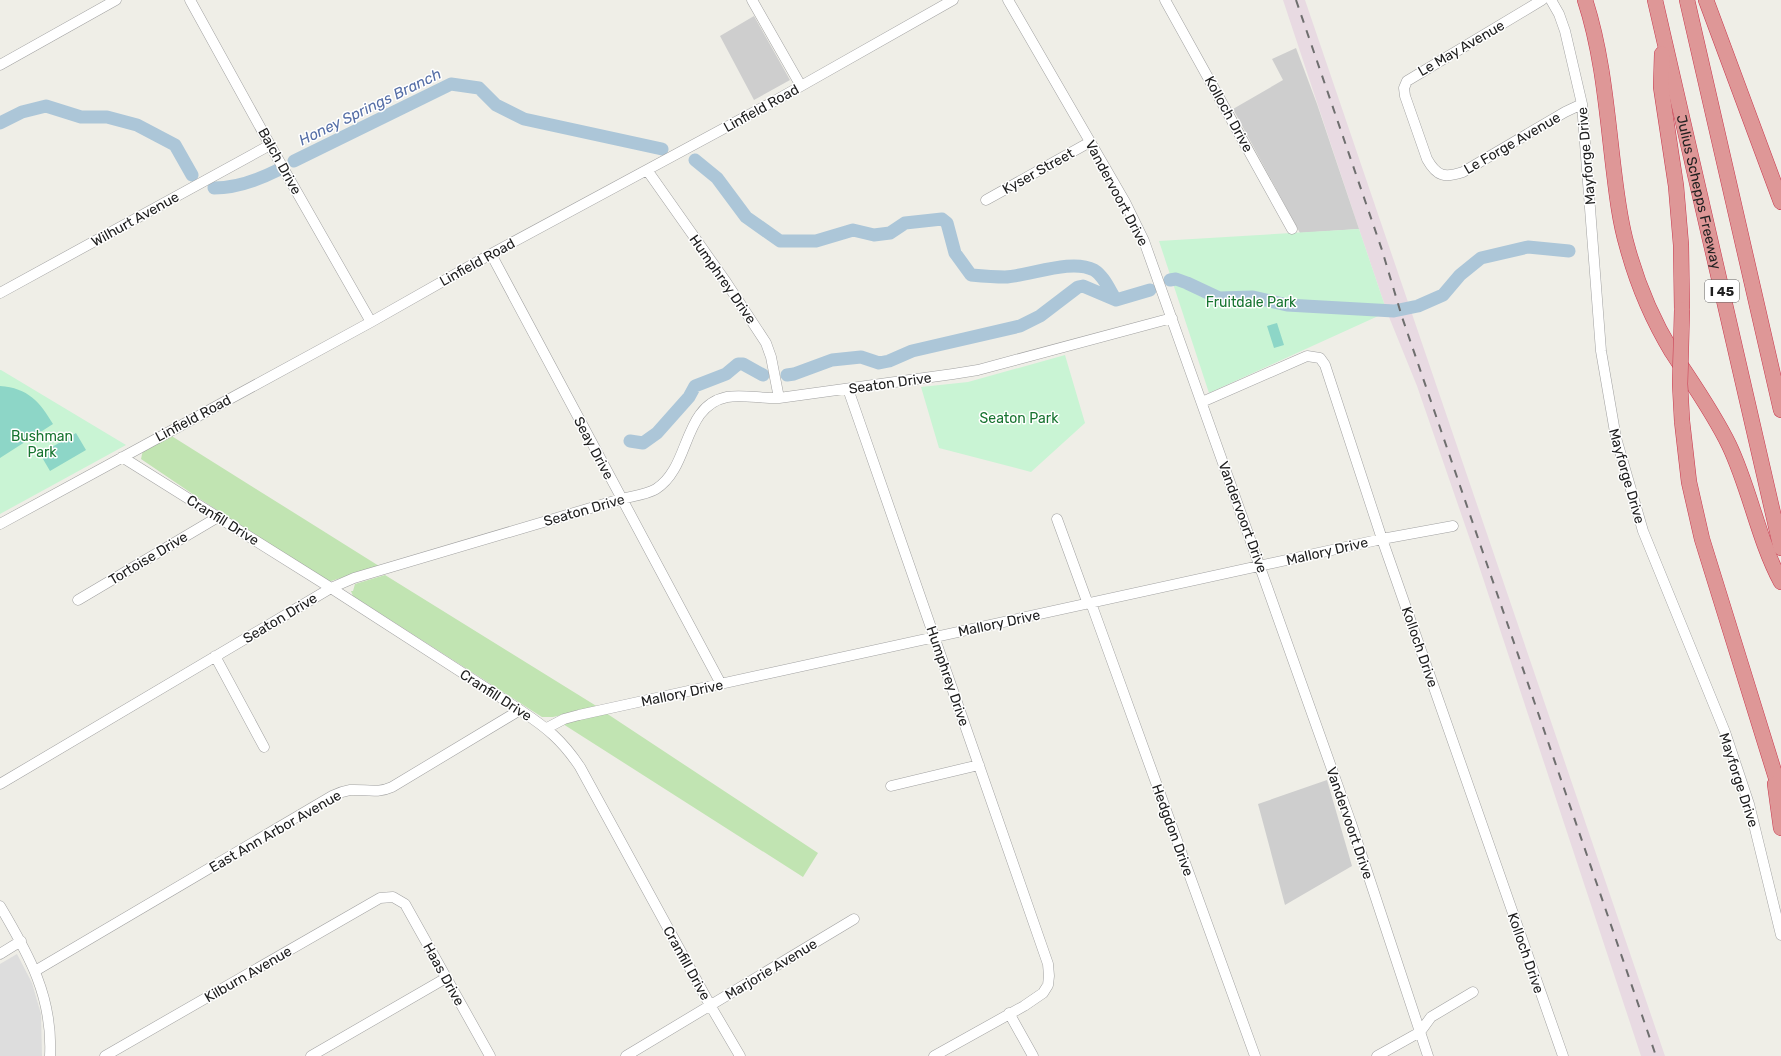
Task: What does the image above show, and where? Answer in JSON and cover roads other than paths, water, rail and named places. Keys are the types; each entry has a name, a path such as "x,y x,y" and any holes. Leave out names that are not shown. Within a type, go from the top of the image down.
{"highway":[{"path":"1585,0 1594,28 1599,55 1621,218 1635,274 1657,324 1672,351 1716,418 1748,493 1770,562 1781,582"},
{"name":"Julius Schepps Freeway","path":"1655,0 1781,548"},
{"name":"I 45","path":"1687,0 1781,410"},
{"path":"1706,0 1781,202"},
{"path":"1663,34 1661,87 1676,186 1681,253 1682,310 1680,384 1682,421 1689,482 1702,539 1781,794"},
{"path":"1773,767 1781,828"}],"street":[{"path":"0,65 116,0"},
{"name":"Balch Drive","path":"190,0 270,145 371,322"},
{"path":"752,0 801,86"},
{"name":"Linfield Road","path":"0,524 371,322 491,254 801,86 953,0"},
{"name":"Vandervoort Drive","path":"1008,0 1136,223 1151,258 1351,823 1428,1056"},
{"name":"Kolloch Drive","path":"1165,0 1292,229"},
{"name":"Le May Avenue","path":"1418,134 1405,96 1404,88 1407,81 1542,0"},
{"name":"Mayforge Drive","path":"1552,0 1565,31 1582,104 1601,351 1616,438 1643,531 1724,732 1749,804 1781,936"},
{"name":"Le Forge Avenue","path":"1418,134 1431,167 1438,173 1445,176 1453,175 1463,172 1565,112 1582,104"},
{"name":"Kyser Street","path":"986,200 1090,142"},
{"name":"Wilhurt Avenue","path":"0,293 270,145"},
{"name":"Humphrey Drive","path":"647,170 726,282 766,343 771,357 779,398"},
{"name":"Seay Drive","path":"491,254 721,684"},
{"name":"Seaton Drive","path":"0,784 215,656 332,588 354,578 649,492 657,488 672,474 694,424 708,405 725,398 737,396 762,399 779,398 978,370 1172,318"},
{"name":"Kolloch Drive","path":"1202,402 1307,356 1320,358 1325,365 1382,539 1562,1056"},
{"name":"Humphrey Drive","path":"848,389 1048,964 1048,985 1043,993 934,1056"},
{"name":"Cranfill Drive","path":"122,457 332,588 520,710 547,728 564,744 580,767 710,1005 740,1056"},
{"name":"Tortoise Drive","path":"78,600 218,517"},
{"name":"Hedgdon Drive","path":"1057,519 1255,1056"},
{"name":"Mallory Drive","path":"547,728 564,719 579,715 1382,539 1453,526"},
{"path":"215,656 264,747"},
{"name":"East Ann Arbor Avenue","path":"35,971 332,796 352,790 375,792 388,789 520,710"},
{"path":"891,786 979,765"},
{"name":"Haas Drive","path":"393,897 405,904 490,1056"},
{"name":"Kilburn Avenue","path":"105,1056 380,898 393,897"},
{"path":"0,906 21,942 35,971 47,1007 51,1028 50,1056"},
{"name":"Marjorie Avenue","path":"626,1056 854,919"},
{"path":"0,954 21,942"},
{"path":"311,1056 446,978"},
{"path":"1377,1056 1420,1032 1432,1017 1473,992"},
{"path":"1009,1014 1033,1056"}],"waterway":[{"name":"Honey Springs Branch","path":"294,161 451,84 479,88 496,105 524,119 662,149"},
{"name":"Honey Springs Branch","path":"0,123 22,112 46,106 81,117 107,117 137,125 175,145 192,175"},
{"name":"Honey Springs Branch","path":"695,160 717,178 746,217 780,241 816,241 853,230 874,235 890,233 905,223 942,219 947,223 955,253 971,275 1005,277 1074,266 1085,267 1098,273 1116,300 1150,290"},
{"name":"Honey Springs Branch","path":"214,188 230,187 247,183 278,170"},
{"name":"Honey Springs Branch","path":"1170,280 1176,279 1187,283 1219,298 1253,297 1287,305 1394,311 1418,306 1443,295 1460,275 1481,258 1528,247 1569,251"},
{"path":"787,375 794,374 832,360 861,357 879,363 889,361 912,351 1020,326 1040,316 1078,287 1083,286 1116,300"},
{"path":"630,441 643,443 657,433 689,397 695,386 726,374 738,364 743,364 763,375"}],"railway":[{"path":"1296,0 1382,250 1402,317 1656,1056"}],"park label":[{"name":"Fruitdale Park","path":"1251,302"},
{"name":"Seaton Park","path":"1019,418"},
{"name":"Bushman Park","path":"42,444"}]}
